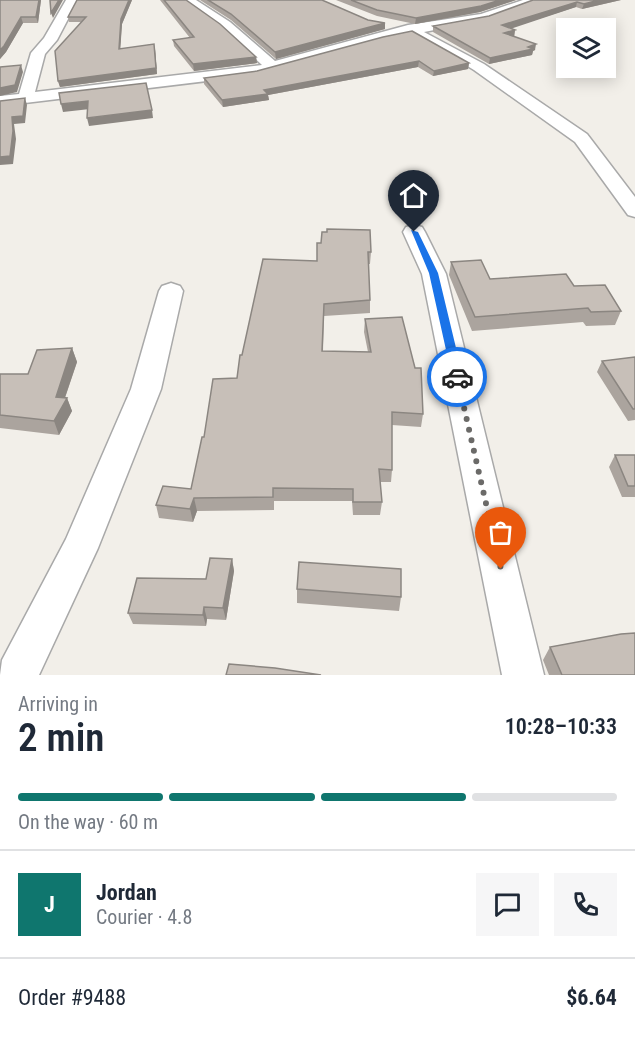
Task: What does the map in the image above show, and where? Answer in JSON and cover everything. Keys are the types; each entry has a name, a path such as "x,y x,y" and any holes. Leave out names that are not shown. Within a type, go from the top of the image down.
{"street":[{"path":"24,99 38,53 50,40 72,0"},
{"path":"188,0 226,25 273,67"},
{"path":"0,101 236,75 273,67 380,36 483,17 536,0"},
{"path":"412,29 479,67 581,138 635,211"},
{"path":"414,232 434,273 523,675"},
{"path":"17,675 80,548 146,389 171,291"}],"building":[{"path":"0,0 39,0 36,17 21,17 0,50"},
{"path":"50,0 59,0 51,13"},
{"path":"77,0 129,0 121,19 119,49 154,44 156,68 58,81 55,51 86,17 68,17"},
{"path":"164,0 186,0 220,24 256,57 193,64 173,40 194,37"},
{"path":"208,0 322,0 368,20 385,23 275,52 231,14"},
{"path":"351,0 500,0 481,6 416,18 377,10"},
{"path":"533,0 599,0 584,4 577,2 502,25 515,30 504,33 536,44 528,47 533,49 490,58 433,26 489,16"},
{"path":"412,31 469,63 434,71 419,61 264,90 268,94 222,100 204,78 257,71"},
{"path":"21,65 15,85 0,88 0,67"},
{"path":"146,83 152,110 87,118 88,101 61,104 59,93"},
{"path":"25,98 23,116 12,117 10,156 0,157 0,101"},
{"path":"327,229 370,230 371,252 368,252 370,300 324,304 322,351 371,352 365,319 402,317 415,368 421,368 423,414 392,412 392,470 379,469 382,502 353,502 353,489 273,488 273,497 194,498 190,509 156,505 163,486 191,489 202,437 204,437 213,379 237,378 240,355 242,355 263,259 317,261 317,243 321,243 322,232 327,232"},
{"path":"481,260 490,279 566,274 574,286 605,285 621,311 591,312 588,308 475,317 451,262"},
{"path":"72,348 56,397 67,398 54,421 0,415 0,374 28,374 37,350"},
{"path":"635,357 635,409 633,409 602,361"},
{"path":"615,455 635,455 635,486 628,486"},
{"path":"210,558 232,559 223,608 204,607 203,615 128,613 137,578 206,579"},
{"path":"299,562 401,569 401,597 297,589"},
{"path":"635,633 635,675 562,675 550,647 621,634"},
{"path":"229,664 275,668 321,675 226,675"}],"way so far":[{"path":"457,377 501,569"}],"route":[{"path":"414,232 434,273 457,377"}]}
